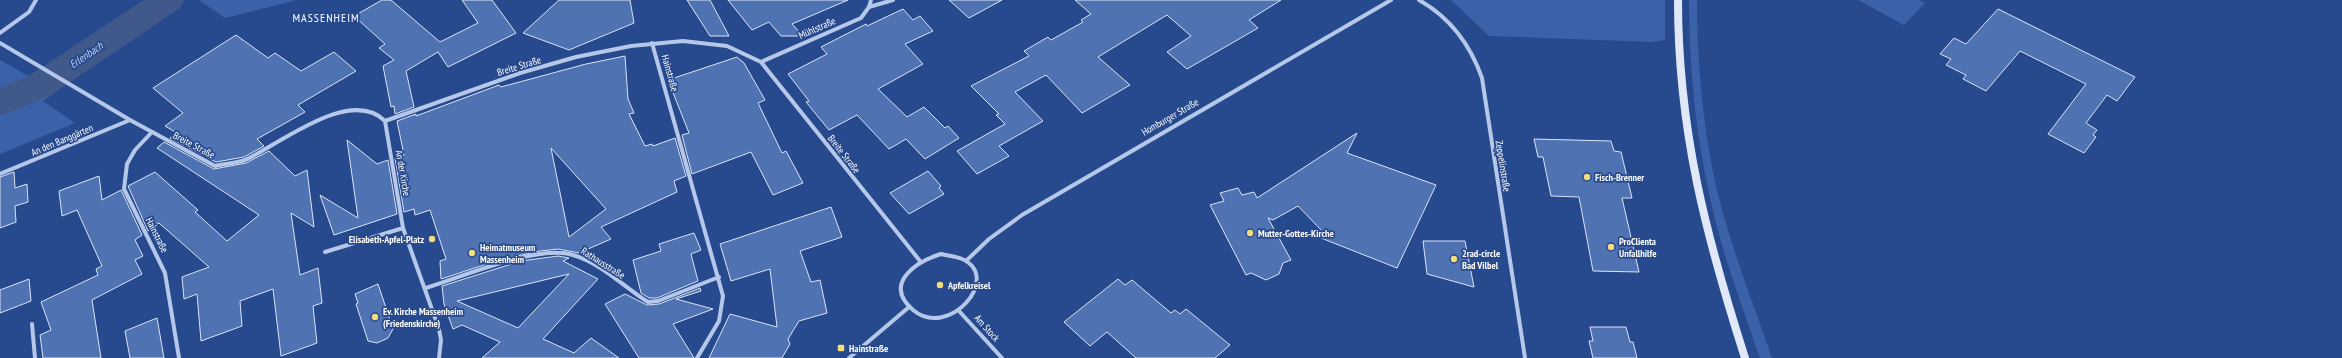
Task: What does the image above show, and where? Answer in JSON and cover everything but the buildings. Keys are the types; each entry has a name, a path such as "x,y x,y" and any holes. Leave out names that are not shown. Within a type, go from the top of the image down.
{"main road":[{"path":"1678,0 1679,61 1683,105 1698,195 1720,282 1745,358"}],"street":[{"path":"0,33 29,12 36,0"},
{"name":"Mühlstraße","path":"762,62 861,18 869,7 871,0"},
{"path":"869,7 893,0"},
{"name":"Homburger Straße","path":"966,261 989,239 1022,215 1391,0"},
{"name":"Zeppelinstraße","path":"1419,0 1437,11 1462,35 1477,62 1482,78 1525,358"},
{"name":"Breite Straße","path":"0,43 130,120 216,166 244,160 312,122 332,114 369,110 377,113 385,121 469,90 541,67 598,52 652,43 693,42 721,44 747,51 762,62 920,261"},
{"name":"Hainstraße","path":"652,43 719,277 723,296 723,311 696,358"},
{"name":"An den Banggärten","path":"0,174 130,120"},
{"name":"An der Kirche","path":"385,121 403,228 440,329 441,340 439,358"},
{"name":"Hainstraße","path":"152,132 137,146 128,159 123,173 123,182 124,189 165,272 179,358"},
{"path":"325,252 403,228"},
{"name":"Rathausstraße","path":"426,288 526,258 561,252 579,258 648,302 658,301 719,277"},
{"path":"941,254 954,255 966,261 974,268 978,283 973,298 959,311 946,316 933,317 921,314 909,307 903,298 902,284 906,273 920,261 941,254"},
{"path":"849,358 909,307"},
{"name":"Am Stock","path":"959,311 1002,358"},
{"path":"32,324 36,358"}],"shaded area":[{"path":"199,0 297,0 225,18"},
{"path":"1451,0 1665,0 1665,40 1652,42 1489,36"},
{"path":"1689,0 1697,0 1699,65 1703,108 1709,151 1718,196 1740,266 1772,358 1760,358 1724,252 1708,190 1702,159 1694,96 1691,64"},
{"path":"1858,0 1919,0 1925,3 1904,25"},
{"path":"0,60 56,91 43,101 75,123 0,154"}],"waterway":[{"name":"Erlenbach","path":"0,103 39,86 168,0"}],"place":[{"name":"Fisch-Brenner","path":"1587,177"},
{"name":"Mutter-Gottes-Kirche","path":"1250,233"},
{"name":"Elisabeth-Apfel-Platz","path":"432,239"},
{"name":"ProClienta Unfallhilfe","path":"1611,247"},
{"name":"Heimatmuseum Massenheim","path":"472,253"},
{"name":"2rad-circle Bad Vilbel","path":"1454,259"},
{"name":"Apfelkreisel","path":"940,285"},
{"name":"Ev. Kirche Massenheim (Friedenskirche)","path":"375,317"},
{"name":"Hainstraße","path":"841,348"}],"district":[{"name":"MASSENHEIM","path":"326,17"}]}
